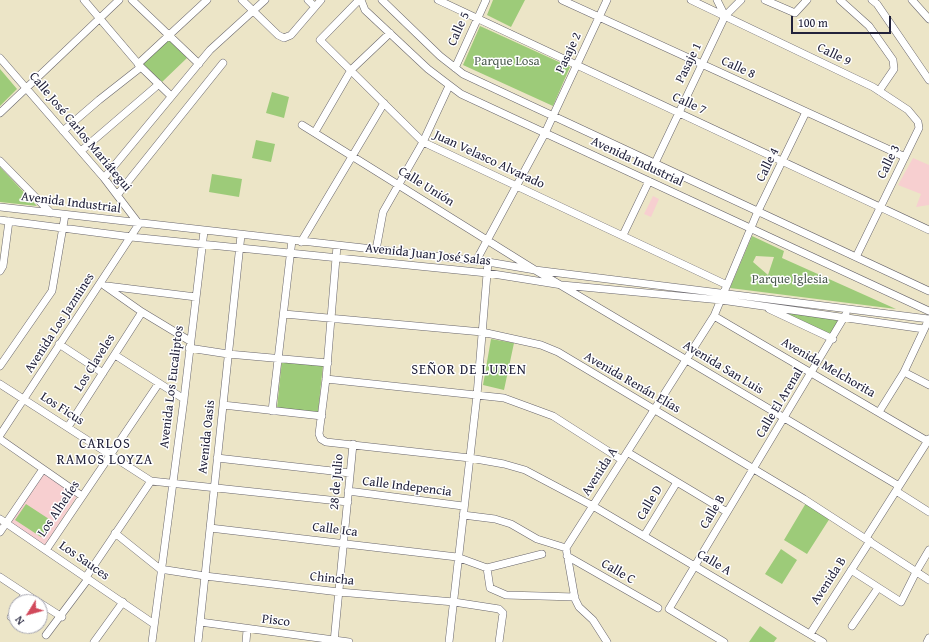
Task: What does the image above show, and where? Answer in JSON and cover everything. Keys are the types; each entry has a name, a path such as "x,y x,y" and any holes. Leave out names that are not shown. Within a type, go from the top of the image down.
{"street":[{"path":"84,0 139,66 171,96"},
{"path":"0,113 98,18 119,0"},
{"path":"132,0 199,64"},
{"path":"63,131 139,66 168,36 207,0"},
{"path":"242,0 278,35 284,38 291,35 321,0"},
{"path":"104,178 210,50 265,0"},
{"path":"308,0 315,7"},
{"name":"Avenida Industrial","path":"360,0 365,10 434,74 461,94 929,311"},
{"name":"Juan Velasco Alvarado","path":"360,0 320,40 423,142 516,187 623,235 725,289"},
{"name":"Avenida Industrial","path":"382,0 463,74 929,291"},
{"name":"Calle 7","path":"438,0 929,230"},
{"name":"Calle 5","path":"455,68 486,0"},
{"name":"Calle 8","path":"562,0 904,157"},
{"name":"Pasaje 2","path":"476,261 486,239 545,133 607,0"},
{"name":"Calle 9","path":"691,0 879,91"},
{"path":"717,0 725,16"},
{"name":"Pasaje 1","path":"655,163 725,16 740,0"},
{"path":"765,0 795,13 807,0"},
{"path":"840,0 869,26 893,60 894,69 879,91"},
{"path":"912,0 929,18"},
{"path":"876,1 929,80"},
{"path":"315,132 350,70 390,33"},
{"name":"Calle José Carlos Mariátegui","path":"0,58 118,194 139,224"},
{"path":"118,194 223,63"},
{"path":"81,151 159,84"},
{"path":"376,250 383,212 423,142 449,86"},
{"name":"Calle 3","path":"856,257 919,128 918,122 908,110 879,91"},
{"path":"302,242 384,103"},
{"name":"Calle 4","path":"714,316 758,211 806,112"},
{"name":"Calle Unión","path":"302,125 535,270"},
{"path":"0,161 51,213"},
{"path":"623,235 649,181"},
{"name":"Avenida Industrial","path":"0,207 139,224"},
{"path":"0,366 52,291 65,215"},
{"name":"Avenida Juan José Salas","path":"0,220 132,237 487,273 562,285 721,300 924,328"},
{"path":"0,271 3,266 9,221"},
{"name":"Avenida Juan José Salas","path":"139,224 488,262 535,270 645,283 725,289 929,319"},
{"name":"Avenida Los Jazmines","path":"0,435 59,344 102,286 139,224"},
{"name":"Avenida Los Eucaliptos","path":"152,642 160,569 184,399 204,231"},
{"name":"Avenida Oasis","path":"198,642 241,235"},
{"path":"272,411 292,240"},
{"path":"223,405 322,416 332,318 337,246"},
{"path":"449,642 454,602 457,557 477,395 488,262"},
{"name":"Avenida San Luis","path":"535,270 783,418 897,489 929,512"},
{"path":"644,293 645,283"},
{"path":"102,286 196,297"},
{"path":"102,286 190,344 228,354 278,357 328,363"},
{"path":"762,306 833,339"},
{"name":"Calle El Arenal","path":"754,469 783,418 833,339 849,308"},
{"name":"Los Claveles","path":"68,427 142,312"},
{"name":"Avenida Renán Elías","path":"284,314 482,332 534,343 558,352 754,469 929,580"},
{"name":"Avenida A","path":"566,552 593,506 714,316"},
{"name":"Avenida Melchorita","path":"714,316 929,441"},
{"path":"879,412 904,372 929,319"},
{"path":"59,344 103,373"},
{"path":"115,355 184,399"},
{"path":"904,372 929,385"},
{"path":"326,379 504,398 553,416 622,460"},
{"name":"Los Alhelíes","path":"46,550 159,382"},
{"name":"Los Ficus","path":"0,384 151,481"},
{"name":"Calle A","path":"322,416 319,434 326,442 470,458 504,464 525,470 593,506 823,642"},
{"path":"0,439 82,496"},
{"name":"Avenida B","path":"810,634 851,570 897,489 929,441"},
{"name":"28 de Julio","path":"334,641 353,444"},
{"path":"627,452 727,512"},
{"path":"217,458 350,473"},
{"path":"0,532 3,521 43,469"},
{"name":"Calle B","path":"724,642 669,610 754,469"},
{"path":"46,635 62,616 115,533 151,481 214,486 348,502"},
{"name":"Calle D","path":"644,536 677,482"},
{"name":"Calle Indepencia","path":"348,491 463,506"},
{"name":"Calle C","path":"462,514 496,519 511,524 566,552 658,608"},
{"name":"Los Sauces","path":"3,521 154,624"},
{"name":"Calle Ica","path":"210,528 457,557 487,568"},
{"path":"115,533 160,569"},
{"path":"851,570 901,602 929,550"},
{"path":"566,552 575,597 579,607 593,620 607,642"},
{"path":"542,554 487,568 490,588 506,595 575,597"},
{"name":"Chincha","path":"160,569 205,576 339,592 454,602 502,610 503,613 499,642"},
{"path":"0,577 25,594"},
{"path":"852,626 878,588"},
{"path":"94,642 123,602"},
{"path":"48,608 62,616"},
{"name":"Pisco","path":"200,622 289,638 349,642"},
{"path":"246,642 247,630"},
{"path":"147,642 153,634"},
{"path":"927,642 929,638"}],"shaded area":[{"path":"913,158 929,165 929,205 916,207 921,194 898,185"},
{"path":"653,196 659,199 651,217 644,214"},
{"path":"43,473 77,496 45,545 9,522"}],"green space":[{"path":"493,0 525,0 511,27 487,15"},
{"name":"Parque Losa","path":"480,26 570,67 553,106 463,65"},
{"path":"168,39 187,58 162,82 142,63"},
{"path":"0,69 17,89 0,106"},
{"path":"272,92 289,97 284,118 266,113"},
{"path":"256,140 275,144 271,162 252,158"},
{"path":"0,167 37,206 0,202"},
{"path":"212,174 242,179 239,197 209,192"},
{"name":"Parque Iglesia","path":"752,236 784,251 782,258 896,309 730,288","holes":["756,256 774,257 768,275 753,262"]},
{"path":"774,309 841,319 833,335"},
{"path":"491,339 514,343 504,390 483,385"},
{"path":"282,360 323,365 318,413 277,408"},
{"path":"806,503 830,518 807,554 784,540"},
{"path":"26,504 52,521 41,537 15,520"},
{"path":"781,549 797,560 782,584 765,574"},
{"path":"760,626 777,638 774,642 749,642"}],"district":[{"name":"SEÑOR DE LUREN","path":"469,370"},
{"name":"CARLOS RAMOS LOYZA","path":"105,452"}]}
